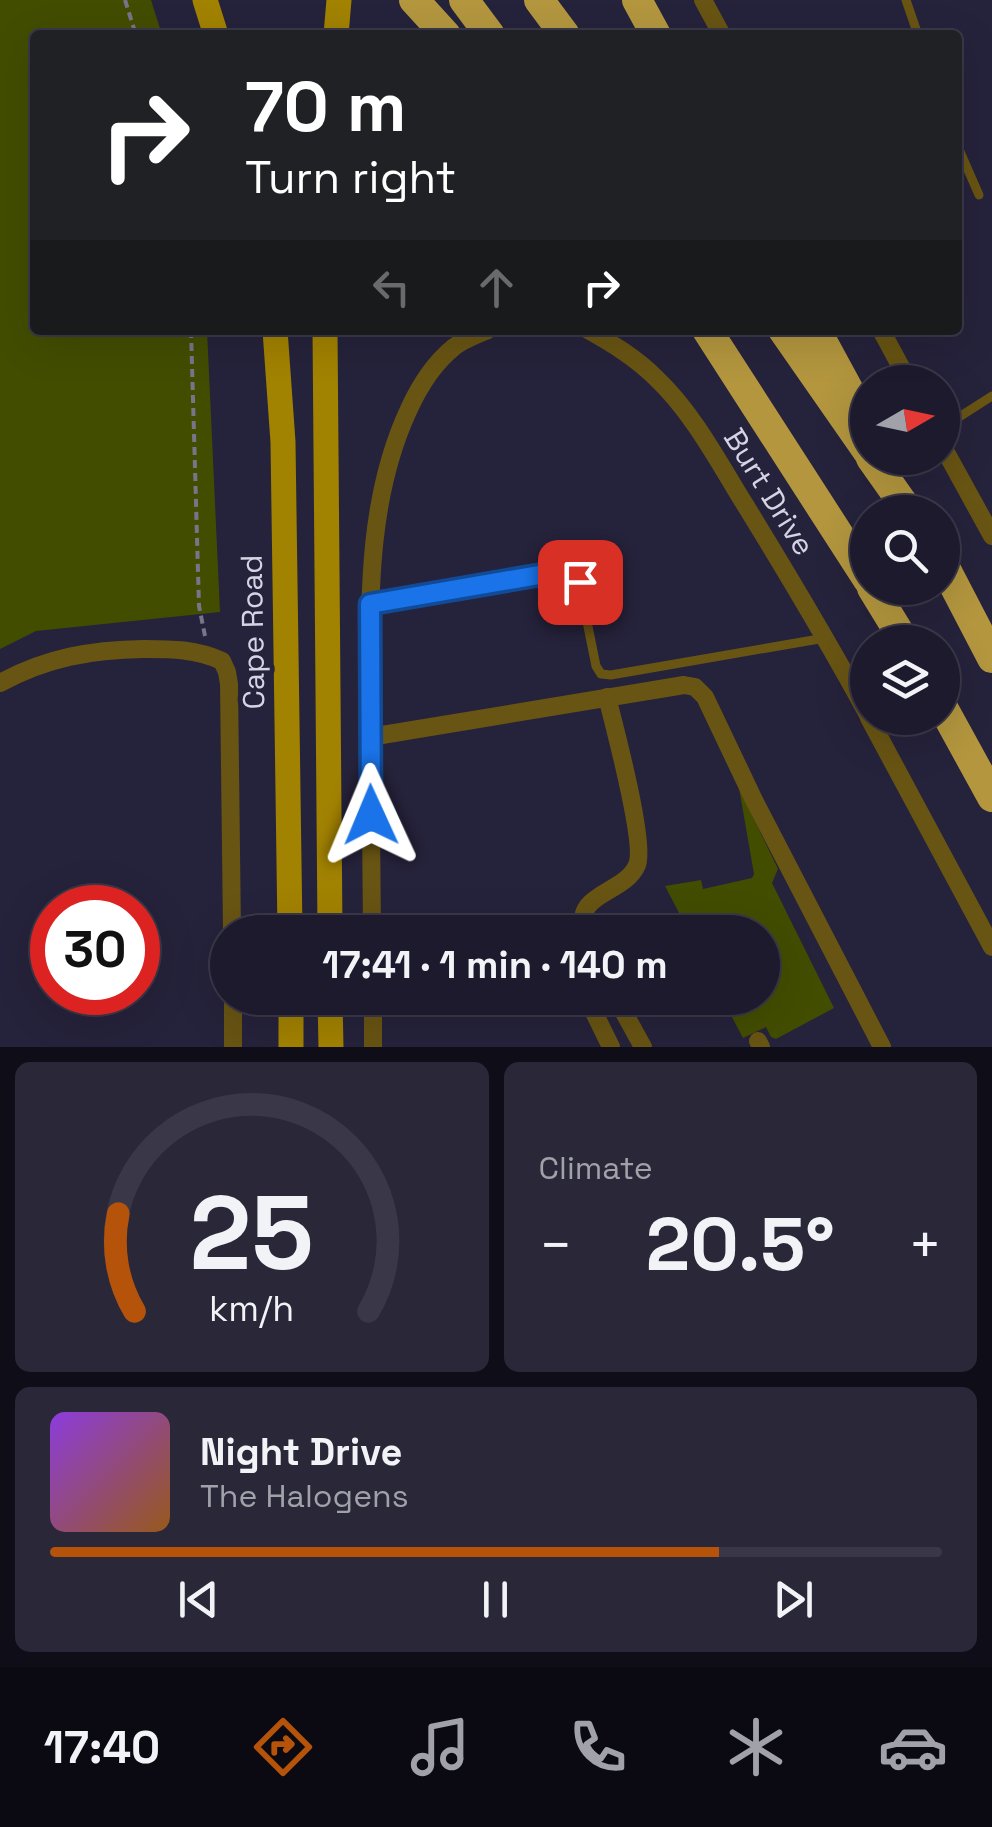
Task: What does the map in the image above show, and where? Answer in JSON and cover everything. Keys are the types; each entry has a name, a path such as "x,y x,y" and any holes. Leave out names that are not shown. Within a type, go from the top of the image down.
{"highway":[{"path":"414,0 441,30"},
{"path":"464,0 486,30"},
{"path":"539,0 561,30"},
{"path":"636,0 653,30"},
{"path":"702,335 764,417"},
{"path":"709,335 850,552"},
{"path":"786,335 850,427"},
{"path":"819,335 850,391"},
{"path":"884,475 899,495"},
{"path":"960,597 992,658"},
{"path":"958,735 992,797"}],"main road":[{"path":"205,0 214,30"},
{"path":"336,30 339,0"},
{"name":"Cape Road","path":"275,335 283,442 290,915"},
{"path":"325,335 330,915"},
{"path":"290,1015 291,1047"},
{"path":"330,1015 331,1047"}],"street":[{"path":"704,0 719,30"},
{"path":"372,915 370,604 376,518 387,469 421,384 442,357 477,335"},
{"name":"Burt Drive","path":"597,335 658,379 684,410 850,683"},
{"path":"884,335 900,365"},
{"path":"959,475 992,536"},
{"path":"0,683 70,655 112,650 191,650 222,660"},
{"name":"Cape Road","path":"222,660 229,684 232,915"},
{"path":"370,737 684,685 701,692 882,1047"},
{"path":"583,915 590,902 637,866 639,854 608,696"},
{"name":"Burt Drive","path":"878,735 992,947"},
{"path":"233,1015 234,1047"},
{"path":"373,1015 373,1047"},
{"path":"595,1015 611,1047"},
{"path":"625,1015 643,1047"}],"lane":[{"path":"906,0 916,30"},
{"path":"962,156 980,195"},
{"path":"960,416 992,396"},
{"path":"370,604 568,570 576,573 580,582 596,666 601,674 826,638"}],"path":[{"path":"125,0 134,30"},
{"path":"191,335 199,606 204,635 222,660"}],"green space":[{"path":"0,0 151,0 160,30 30,30 30,335 207,335 220,612 36,631 0,649"},
{"path":"739,788 778,869 772,883 834,1008 776,1039 766,1027 743,1038 731,1015 780,1015 780,915 680,915 665,886 701,880 703,889 752,878"}],"route":[{"path":"371,815 370,604 568,570 576,573 580,582"}]}
